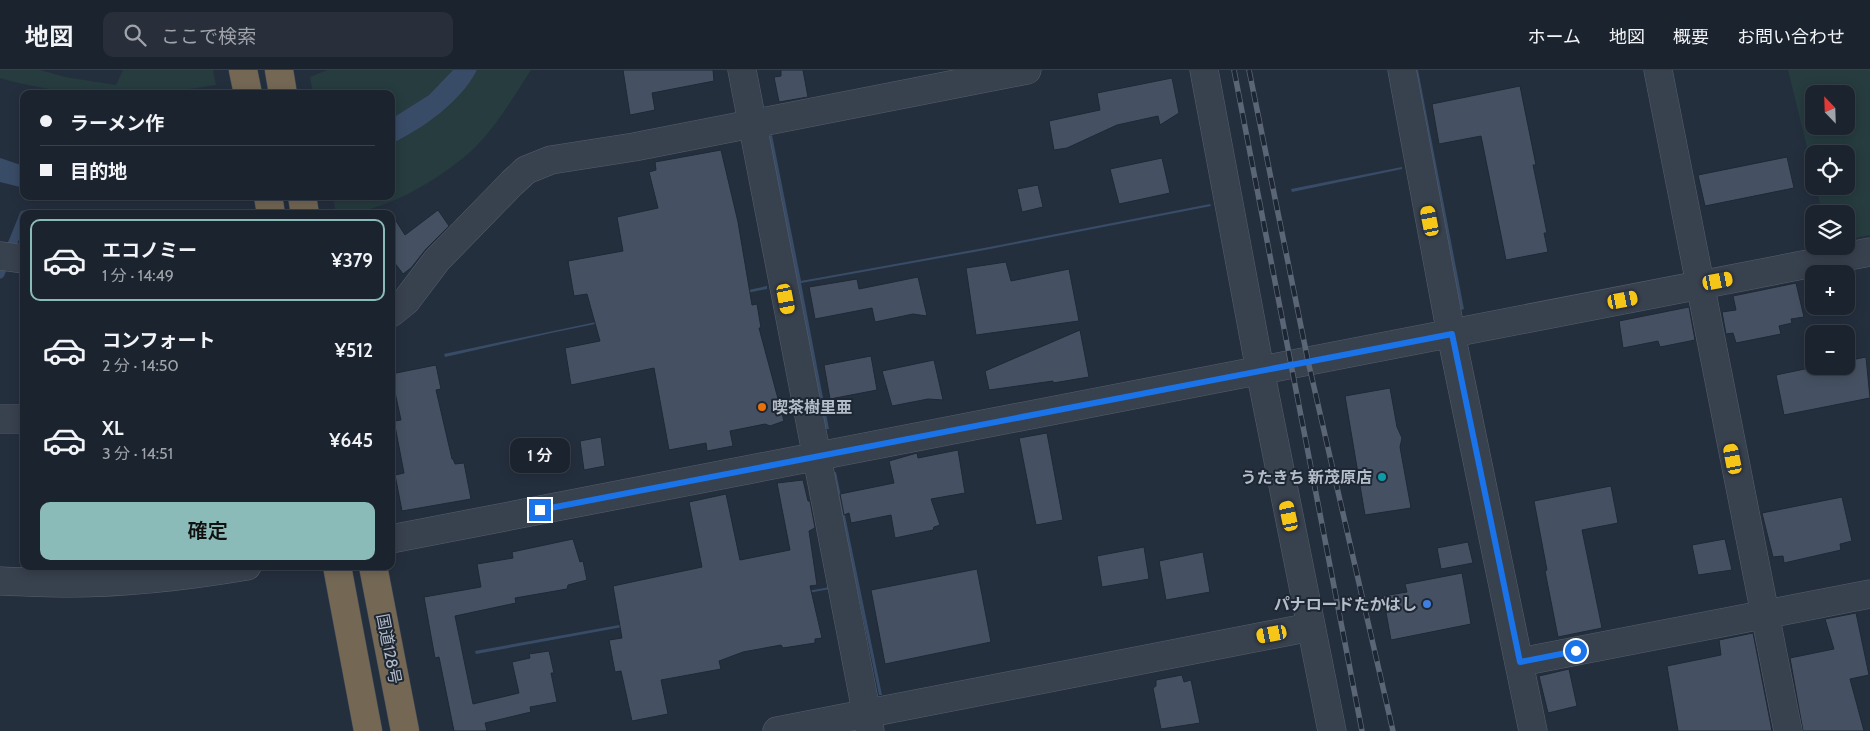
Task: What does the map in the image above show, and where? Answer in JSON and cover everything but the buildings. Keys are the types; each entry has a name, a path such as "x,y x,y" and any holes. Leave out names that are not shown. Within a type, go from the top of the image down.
{"highway":[{"path":"338,570 368,731"},
{"name":"国道128号","path":"374,570 405,731"}],"street":[{"path":"742,70 868,722"},
{"path":"395,310 406,301 437,260 526,170 550,160 634,147 1027,70"},
{"path":"1204,70 1260,370 1332,731"},
{"path":"1402,70 1452,334 1533,731"},
{"path":"1658,70 1788,731"},
{"path":"395,538 1870,252"},
{"path":"0,256 20,258"},
{"path":"0,419 20,419"},
{"path":"0,581 69,583 146,579 225,570"},
{"path":"1520,662 1870,594"},
{"path":"777,731 868,722 1311,627"}],"green space":[{"path":"0,70 40,70 65,77 116,85 123,70 213,70 216,85 180,90 54,90 0,78"},
{"path":"327,70 453,70 429,95 395,116 395,90 312,90 310,77"},
{"path":"477,70 531,70 503,113 469,153 440,175 395,199 395,142 415,131 440,113 451,104 470,82"},
{"path":"1788,70 1870,70 1870,235 1855,238 1855,205 1820,205 1818,195 1855,195 1855,145 1806,145"},
{"path":"334,200 394,200 367,210 335,210"}],"water":[{"path":"453,70 477,70 470,82 451,104 415,131 395,142 395,116 429,95"},
{"path":"1414,70 1418,70 1464,309 1461,310"},
{"path":"772,135 801,281 1210,204 1211,206 985,250 801,283 829,429 825,429 769,136"},
{"path":"0,158 20,165 20,187 0,182"},
{"path":"1402,167 1402,169 1292,192 1291,189"},
{"path":"767,286 767,289 551,333 445,357 444,354"},
{"path":"836,472 882,695 879,695 833,473"},
{"path":"830,587 830,589 476,654 475,651"}],"waterway":[{"path":"0,274 20,225"}],"railway":[{"path":"1234,70 1362,731"},
{"path":"1249,70 1308,361 1393,731"}],"place":[{"name":"喫茶樹里亜","path":"762,407"},
{"name":"うたきち 新茂原店","path":"1382,477"},
{"name":"パナロードたかはし","path":"1427,604"}],"route":[{"path":"540,510 1452,334 1520,662 1576,651"}]}
